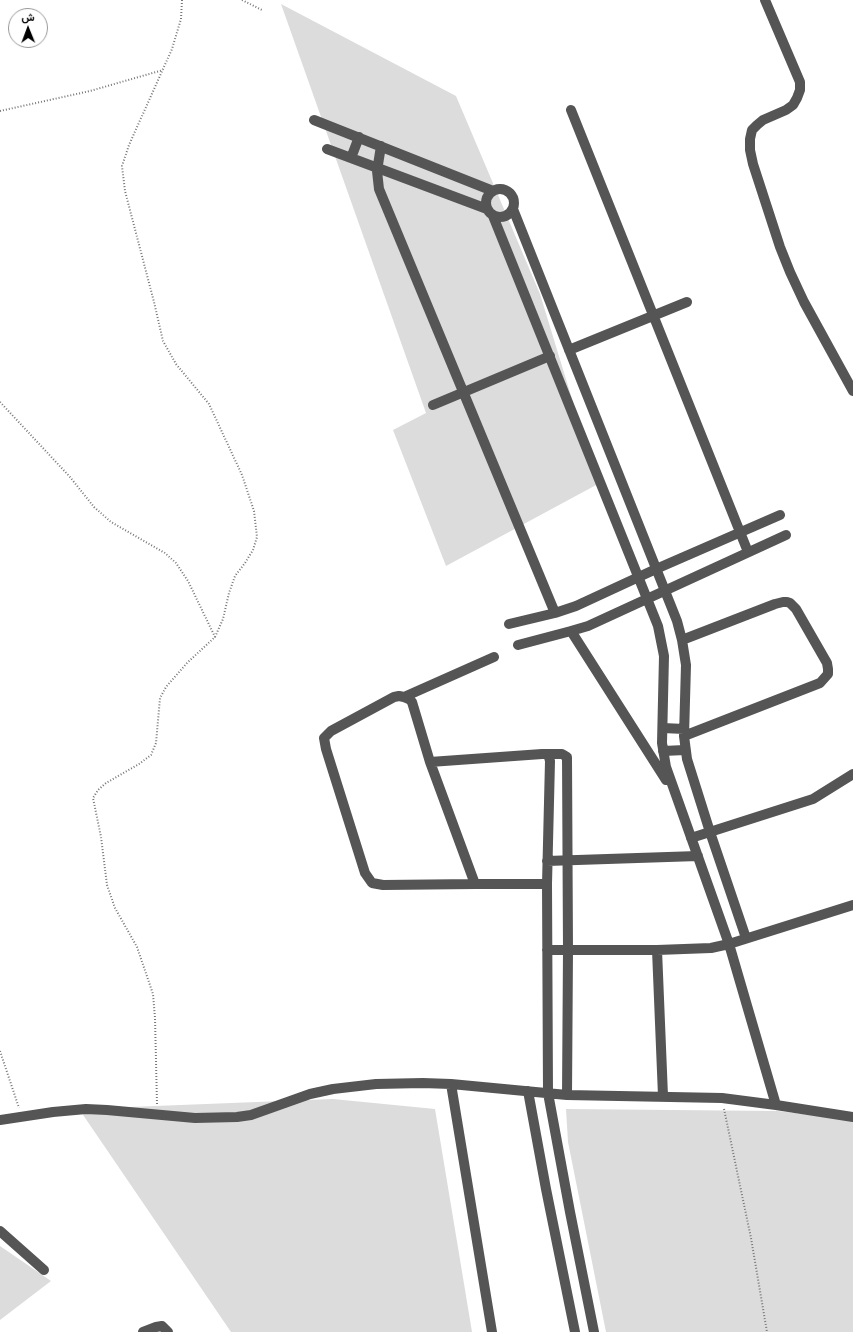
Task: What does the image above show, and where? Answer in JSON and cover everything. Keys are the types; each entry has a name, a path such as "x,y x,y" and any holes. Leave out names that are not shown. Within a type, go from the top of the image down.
{"street":[{"path":"766,0 800,82 800,90 793,105 786,110 763,120 752,130 750,150 753,164 790,272 804,302 853,391"},
{"path":"571,110 748,552"},
{"path":"314,120 493,191"},
{"path":"351,158 359,137"},
{"path":"381,146 376,177 379,189 555,613"},
{"path":"327,149 502,217 507,216 513,210"},
{"path":"746,938 688,764 685,750 684,732 686,665 677,621 513,210 514,199 508,191 498,189 489,194 486,204 550,356 659,631 664,656 663,751 666,767 729,944 776,1105"},
{"path":"569,350 687,302"},
{"path":"433,405 550,356"},
{"path":"510,624 555,613 586,602 780,516"},
{"path":"518,645 592,624 786,535"},
{"path":"663,728 684,732 820,683 828,674 827,663 796,609 787,602 775,604 682,640"},
{"path":"571,631 674,792"},
{"path":"404,697 494,657"},
{"path":"475,884 430,762 414,705 409,699 399,696 394,697 332,731 324,738 326,749 365,873 372,882 383,885 547,884"},
{"path":"663,751 685,750"},
{"path":"430,762 542,754 562,754 565,755 567,759 567,1094"},
{"path":"548,754 550,761 547,861 548,1093 594,1332"},
{"path":"550,772 567,772"},
{"path":"691,838 813,799 853,774"},
{"path":"547,861 698,856"},
{"path":"547,950 657,950 706,948 729,944 853,905"},
{"path":"657,950 663,1096"},
{"path":"0,1120 21,1116 86,1110 107,1110 195,1118 237,1117 251,1115 305,1096 334,1089 376,1084 450,1084 528,1092 722,1098 853,1117"},
{"path":"450,1084 492,1332"},
{"path":"528,1092 575,1332"},
{"path":"0,1231 44,1270"},
{"path":"143,1332 162,1326 168,1332"}],"path":[{"path":"158,1115 153,994 137,947 115,908 107,884 101,836 93,798 98,790 106,784 151,755 156,743 160,698 166,687 187,663 214,637 223,619 228,593 235,576 253,550 257,537 254,511 242,476 209,404 176,364 163,341 125,191 122,166 129,145 172,49 181,19 182,0"},
{"path":"242,0 262,10"},
{"path":"0,111 90,91 163,70"},
{"path":"0,402 70,477 94,506 111,522 165,553 176,563 188,581 214,637"},
{"path":"0,1051 13,1087 21,1116"},
{"path":"722,1098 751,1238 767,1332"}],"shaded area":[{"path":"281,4 456,96 540,294 598,484 446,566 393,430 426,413"},
{"path":"333,1099 435,1109 472,1332 231,1332 79,1109"},
{"path":"566,1109 778,1111 853,1120 853,1332 606,1332 568,1142"},
{"path":"0,1246 51,1281 0,1320"}]}
